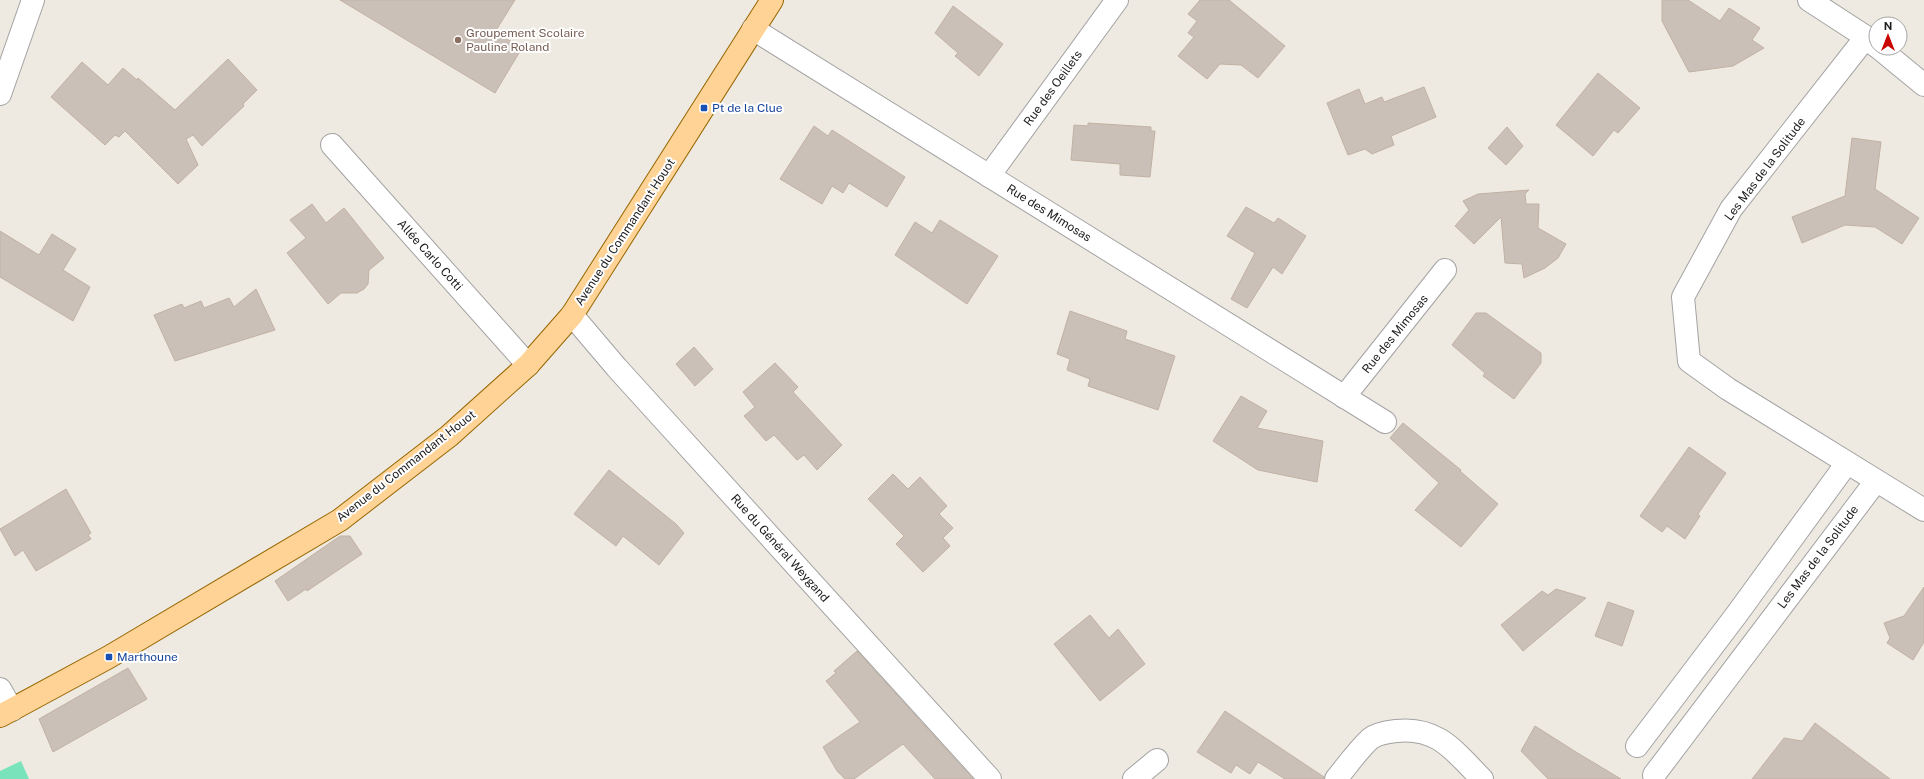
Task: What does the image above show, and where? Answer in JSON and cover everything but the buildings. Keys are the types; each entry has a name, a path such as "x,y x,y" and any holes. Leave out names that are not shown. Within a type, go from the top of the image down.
{"main road":[{"name":"Avenue du Commandant Houot","path":"6,713 109,657 340,520 449,436 528,365 572,315 704,108 769,1"}],"street":[{"path":"0,94 33,0"},
{"name":"Rue des Oeillets","path":"989,176 1117,0"},
{"path":"1809,0 1868,40"},
{"name":"Rue des Mimosas","path":"753,29 1385,422"},
{"name":"Les Mas de la Solitude","path":"1868,51 1732,209 1683,297 1689,361 1728,389 1924,510"},
{"path":"1889,56 1924,85"},
{"name":"Allée Carlo Cotti","path":"332,145 528,365"},
{"name":"Rue des Mimosas","path":"1344,397 1445,270"},
{"name":"Rue du Général Weygand","path":"572,315 617,368 990,779"},
{"path":"1637,746 1737,614 1847,463"},
{"name":"Les Mas de la Solitude","path":"1654,774 1876,481"},
{"path":"1737,614 1761,632"},
{"path":"0,689 6,713"},
{"path":"1336,779 1371,738 1387,732 1406,730 1422,731 1436,736 1453,750 1482,779"},
{"path":"1134,779 1157,760"}],"green space":[{"path":"21,761 29,779 0,779 0,771"}],"place":[{"name":"Groupement Scolaire Pauline Roland","path":"458,40"},
{"name":"Pt de la Clue","path":"704,108"},
{"name":"Marthoune","path":"109,657"}]}
